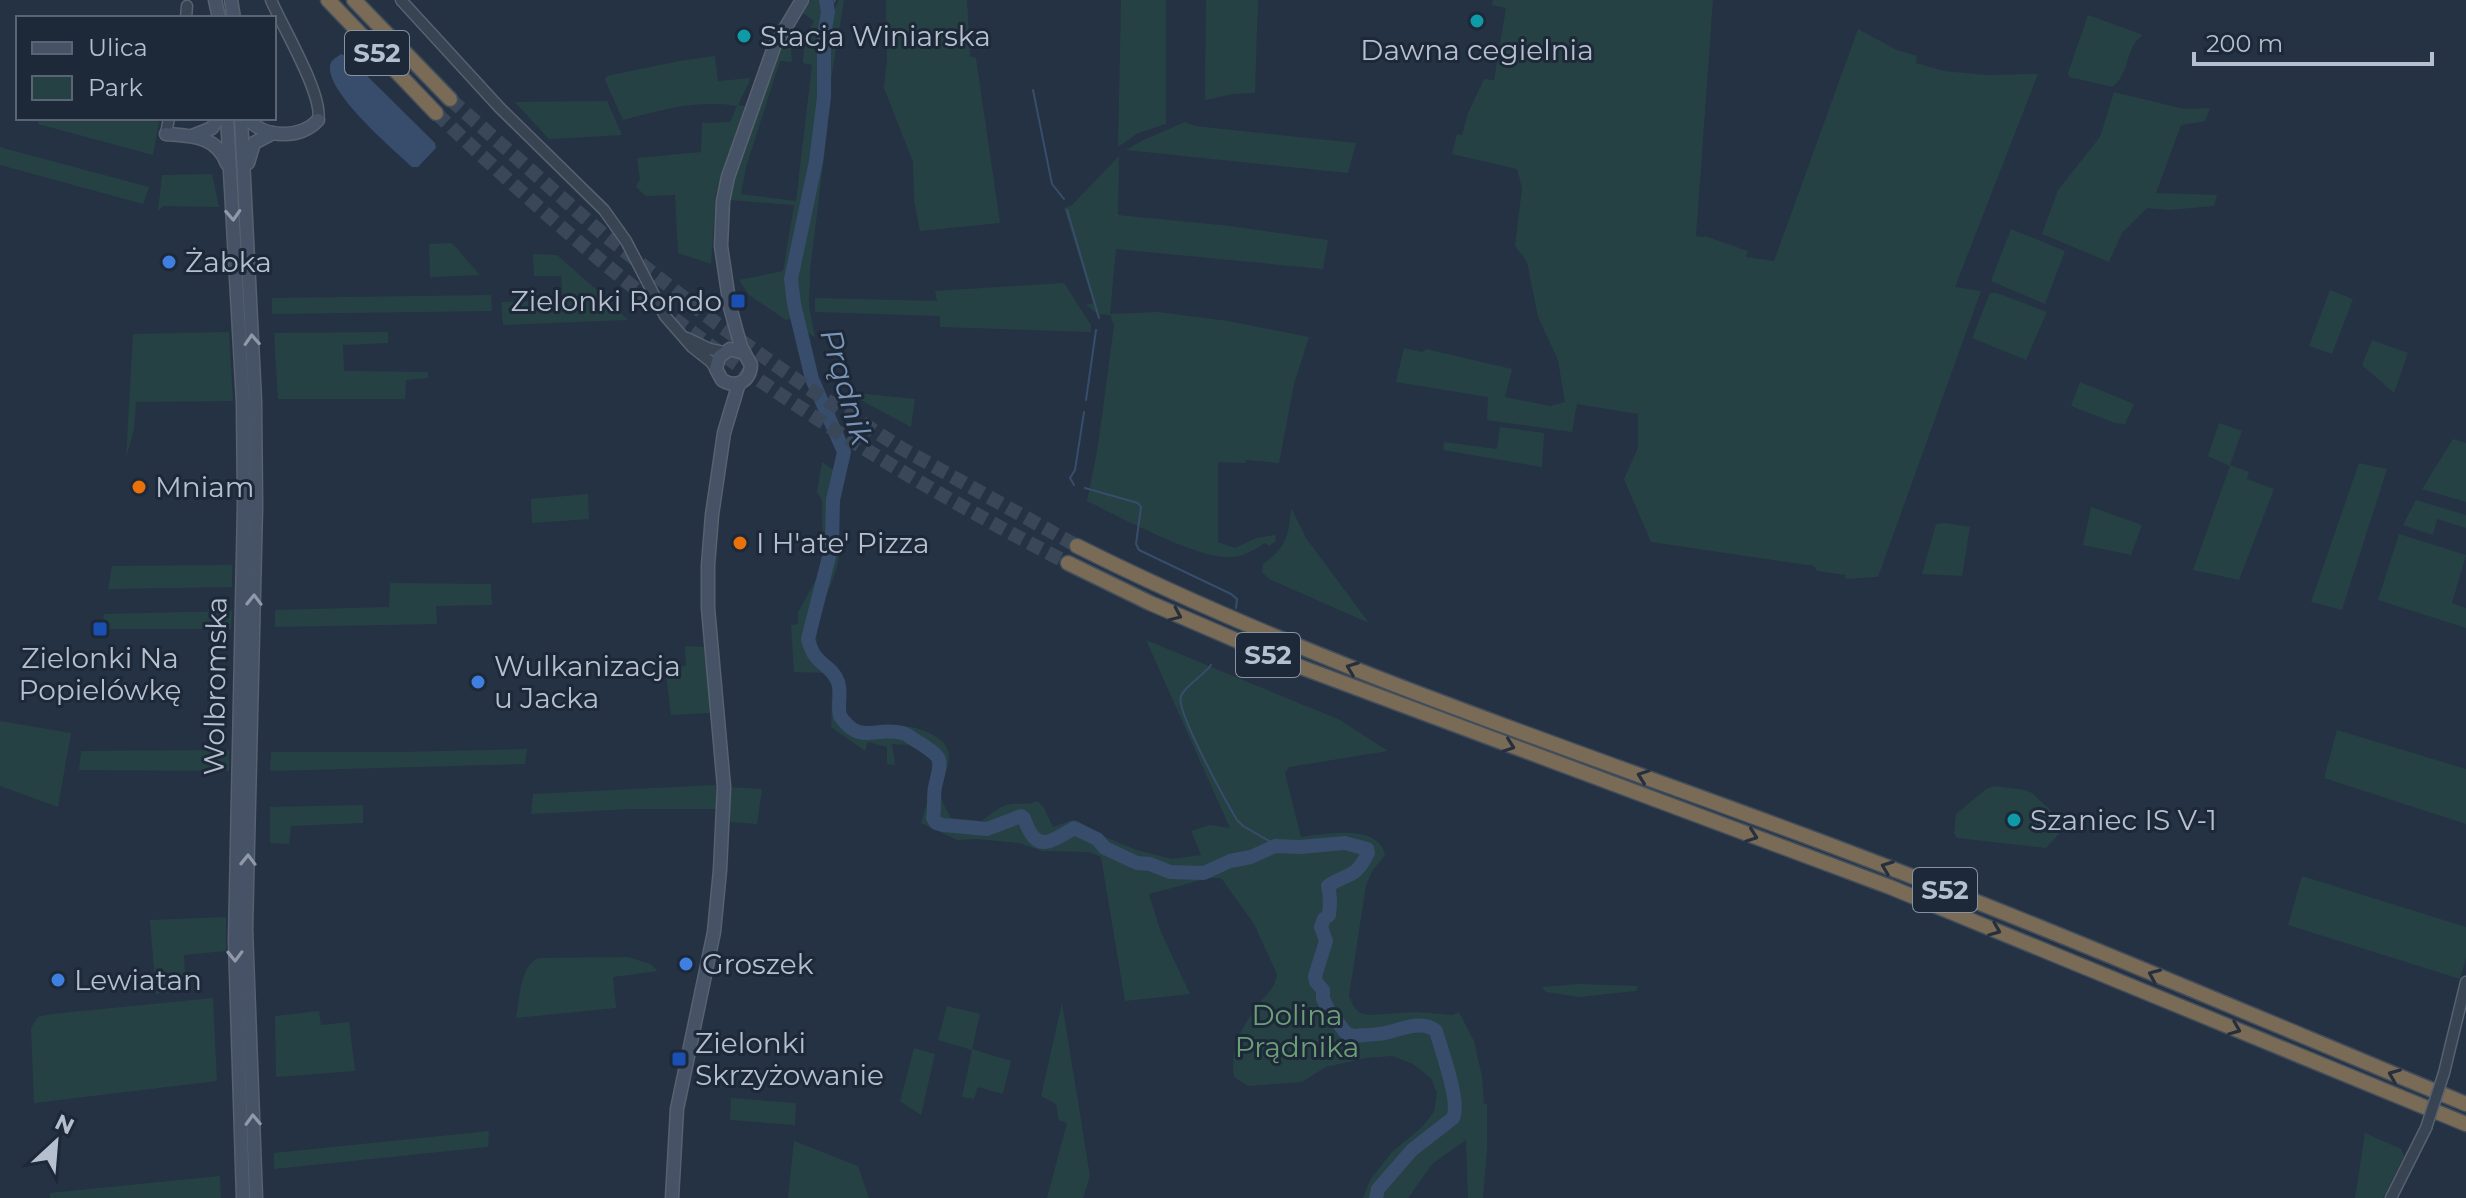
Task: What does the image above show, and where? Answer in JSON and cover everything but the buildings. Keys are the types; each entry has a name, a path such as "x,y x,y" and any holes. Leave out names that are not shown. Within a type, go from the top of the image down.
{"highway":[{"name":"S52","path":"328,0 436,113"},
{"name":"S52","path":"354,0 450,99"},
{"name":"S52","path":"1077,546 1286,642 1974,901 2466,1104"},
{"name":"S52","path":"1068,563 1191,622 1282,660 1890,887 2466,1124"}],"main road":[{"path":"720,375 730,384 739,383 747,378 751,369 732,317 721,246 725,191 774,47 802,0"},
{"path":"192,136 212,128 217,120"},
{"name":"Wolbromska","path":"227,120 243,417 235,941 243,1198"},
{"path":"241,120 245,194"},
{"path":"250,120 256,127 273,133 294,133 304,131 318,120"},
{"path":"245,194 251,148 259,139 273,133"},
{"path":"166,134 192,136 215,145 222,152 230,175"},
{"name":"Wolbromska","path":"245,194 256,416 246,929 256,1198"},
{"path":"727,418 726,388 717,359 730,343 732,317"},
{"path":"725,351 744,353"},
{"path":"672,1198 679,1098 714,932 721,858 724,787 708,611 708,565 712,515 727,418 739,383"}],"street":[{"path":"264,0 271,0 314,91 320,110 318,120"},
{"path":"401,0 491,99 604,210 626,241 660,308 720,375"},
{"path":"166,134 169,120"},
{"path":"681,335 710,349 725,351"},
{"path":"2391,1198 2426,1128 2444,1073 2466,982"}],"green space":[{"path":"811,0 823,0 824,18 815,138 787,267 792,318 786,320 749,295 739,280 783,271 794,205 730,200 780,49 785,46 791,48 792,62 780,61 746,167 741,194 796,201 812,65 803,63 804,48 801,43 814,21 803,13"},
{"path":"839,0 844,0 831,80 828,80 828,29"},
{"path":"886,0 967,0 970,57 976,58 1000,223 920,231 914,200 913,162 884,88"},
{"path":"1121,0 1166,0 1166,124 1138,133 1118,147"},
{"path":"1206,0 1258,0 1255,93 1205,100"},
{"path":"1493,0 1713,0 1696,236 1705,236 1748,251 1746,257 1774,261 1858,29 1897,50 1917,56 1916,63 1944,71 1986,75 2038,74 1955,287 1981,291 1878,577 1845,579 1846,575 1817,571 1814,566 1651,542 1624,479 1638,448 1638,414 1577,404 1572,432 1487,420 1488,397 1396,382 1404,348 1422,352 1426,349 1512,369 1505,397 1550,406 1565,402 1558,360 1538,317 1527,262 1515,246 1522,188 1517,169 1452,154 1457,134 1462,135 1468,113 1484,79 1494,80 1506,8 1492,5"},
{"path":"2088,15 2143,35 2133,46 2122,75 2112,87 2069,77"},
{"path":"715,56 718,81 751,78 738,105 746,106 716,194 711,264 678,253 675,195 646,196 636,187 640,179 637,158 701,152 702,123 730,122 737,106 694,105 623,120 605,80 607,76"},
{"path":"2114,92 2184,109 2210,108 2205,121 2181,125 2156,193 2217,195 2214,206 2169,210 2147,208 2122,233 2109,262 2042,234 2058,190 2100,137"},
{"path":"607,101 622,135 549,139 515,102"},
{"path":"39,120 159,122 153,155 38,124"},
{"path":"1185,122 1195,126 1356,143 1348,173 1126,150"},
{"path":"825,125 828,126 810,270 809,305 815,337 804,331 795,293 794,272 817,179"},
{"path":"0,147 149,187 143,204 0,165"},
{"path":"1119,156 1118,215 1328,240 1323,269 1116,249 1110,314 1158,312 1228,321 1309,337 1294,384 1279,463 1246,460 1245,463 1218,462 1218,542 1235,548 1256,538 1275,535 1276,541 1269,546 1265,543 1235,557 1199,552 1087,501 1098,446 1114,325 1110,315 1097,314 1086,305 1093,303 1064,208 1072,205"},
{"path":"212,174 219,207 163,206 158,211 162,175"},
{"path":"2011,229 2065,251 2045,304 1991,281"},
{"path":"452,243 480,275 430,277 429,244"},
{"path":"533,254 557,255 628,320 503,325 501,302 563,300 561,276 534,276"},
{"path":"1064,283 1091,325 1091,332 940,327 940,316 815,312 815,298 937,301 935,291"},
{"path":"2330,290 2353,299 2332,354 2309,346"},
{"path":"1990,293 2047,312 2026,360 1972,338"},
{"path":"491,295 492,311 272,314 272,298"},
{"path":"229,332 233,401 136,402 134,429 126,458 133,334"},
{"path":"388,332 388,343 343,345 344,371 428,372 428,378 406,380 405,399 278,399 274,333"},
{"path":"2372,340 2408,353 2394,393 2362,365"},
{"path":"2080,382 2134,404 2125,424 2071,406"},
{"path":"846,392 915,399 911,427"},
{"path":"2219,423 2242,431 2230,465 2249,472 2247,479 2274,489 2239,580 2193,570 2230,466 2208,456"},
{"path":"1500,427 1544,433 1542,467 1443,450 1444,442 1497,449"},
{"path":"2453,439 2466,443 2466,502 2422,489"},
{"name":"Dolina Prądnika","path":"822,462 844,477 838,519 840,552 818,620 819,649 843,675 845,710 857,725 866,728 893,725 913,728 934,735 944,743 949,756 941,796 951,818 982,821 1007,805 1037,801 1043,806 1053,827 1078,821 1105,837 1137,850 1172,859 1201,855 1191,831 1210,825 1230,828 1146,640 1340,720 1388,751 1289,767 1285,773 1301,837 1362,834 1381,845 1385,855 1366,885 1349,996 1354,1007 1360,1013 1369,1015 1417,1012 1453,1015 1459,1012 1474,1041 1484,1104 1487,1104 1483,1198 1468,1198 1466,1140 1432,1164 1408,1198 1363,1198 1370,1180 1392,1152 1422,1127 1434,1112 1437,1093 1431,1078 1413,1064 1392,1056 1366,1058 1326,1067 1302,1082 1248,1086 1234,1077 1234,1056 1239,1037 1248,1019 1273,986 1277,974 1254,924 1221,878 1209,878 1149,894 1160,930 1190,994 1125,1001 1101,857 1089,852 1042,851 1019,843 957,840 921,823 932,778 928,752 911,745 892,744 895,765 887,764 887,747 868,742 865,751 831,727 832,686 824,673 794,672 791,625 798,624 798,612 823,567 822,501 817,492"},
{"path":"2359,463 2387,469 2342,610 2311,602"},
{"path":"588,494 589,519 532,523 531,499"},
{"path":"2416,500 2466,515 2466,528 2437,519 2433,535 2403,525"},
{"path":"2091,507 2142,525 2131,555 2083,545"},
{"path":"1291,508 1306,538 1369,623 1269,579 1262,572 1263,564 1285,540"},
{"path":"1936,524 1970,527 1962,576 1922,574"},
{"path":"2399,534 2466,555 2452,603 2466,608 2466,628 2378,600"},
{"path":"232,565 232,587 108,589 112,566"},
{"path":"390,583 491,584 492,605 436,606 437,624 275,627 275,610 389,607"},
{"path":"232,611 231,629 102,629 104,614"},
{"path":"685,646 706,647 710,713 671,715 665,667 686,666"},
{"path":"0,721 71,733 58,807 0,786"},
{"path":"2337,730 2466,769 2466,824 2324,778"},
{"path":"527,749 525,764 270,771 271,752"},
{"path":"229,750 229,771 79,770 81,751"},
{"path":"716,785 717,809 531,814 533,794"},
{"path":"1994,786 2032,793 2058,817 2059,834 2046,848 1957,838 1954,833 1956,814"},
{"path":"730,787 762,789 757,824 730,822"},
{"path":"363,805 363,823 291,826 289,844 270,843 270,807"},
{"path":"2302,876 2466,927 2466,958 2460,979 2288,925"},
{"path":"226,917 226,951 184,955 186,990 156,994 150,920"},
{"path":"628,957 650,964 658,971 613,977 616,1008 516,1018 524,976 538,958"},
{"path":"1578,984 1638,986 1636,991 1580,997 1546,992 1542,987"},
{"path":"213,998 217,1081 34,1103 31,1028 38,1017"},
{"path":"1062,1003 1090,1176 1083,1198 1047,1198 1067,1123 1059,1120 1056,1104 1041,1096"},
{"path":"947,1006 980,1014 972,1049 1011,1061 1003,1094 978,1087 974,1099 962,1097 972,1050 938,1040"},
{"path":"319,1011 321,1025 349,1022 355,1071 276,1077 275,1016"},
{"path":"914,1048 935,1054 921,1115 900,1101"},
{"path":"731,1098 796,1103 795,1125 730,1120"},
{"path":"489,1131 488,1147 274,1169 274,1153"},
{"path":"2365,1133 2401,1149 2404,1156 2383,1198 2355,1198"},
{"path":"794,1141 858,1166 869,1198 788,1198"},
{"path":"220,1176 221,1198 50,1198 50,1193"}],"water":[{"path":"341,54 347,56 435,143 436,148 418,167 412,167 377,134 339,91 330,67"}],"waterway":[{"name":"Prądnik","path":"826,0 824,97 816,161 791,279 812,379 844,452 833,500 832,545 808,639 814,654 838,682 840,716 862,733 892,731 904,734 937,756 940,764 934,791 933,818 943,825 987,829 1021,816 1033,837 1039,841 1050,841 1074,828 1126,858 1170,872 1204,873 1275,846 1345,843 1367,849 1368,853 1359,868 1328,886 1329,915 1321,927 1326,941 1316,982 1323,990 1323,999 1329,1011 1345,1032 1352,1036 1418,1026 1436,1031 1446,1062 1455,1111 1453,1118 1412,1150 1378,1189 1376,1198"},
{"path":"828,12 835,0"},
{"path":"1033,90 1052,184 1064,199"},
{"path":"1067,210 1099,318"},
{"path":"1086,400 1096,330"},
{"path":"1074,485 1070,478 1075,470 1084,412"},
{"path":"1085,488 1138,503 1141,507 1136,544 1139,550 1231,594 1237,599 1236,608"},
{"path":"1211,665 1181,696 1186,719 1237,820 1278,846"}],"tunnel":[{"path":"450,99 603,234 716,323 901,448 1077,546"},
{"path":"436,113 571,236 656,305 754,377 908,475 1068,563"}],"place":[{"name":"Dawna cegielnia","path":"1477,21"},
{"name":"Stacja Winiarska","path":"744,36"},
{"name":"Żabka","path":"169,262"},
{"name":"Zielonki Rondo","path":"738,301"},
{"name":"Mniam","path":"139,487"},
{"name":"I H'ate' Pizza","path":"740,543"},
{"name":"Zielonki Na Popielówkę","path":"100,629"},
{"name":"Wulkanizacja u Jacka","path":"478,682"},
{"name":"Szaniec IS V-1","path":"2014,820"},
{"name":"Groszek","path":"686,964"},
{"name":"Lewiatan","path":"58,980"},
{"name":"Zielonki Skrzyżowanie","path":"679,1059"}]}
